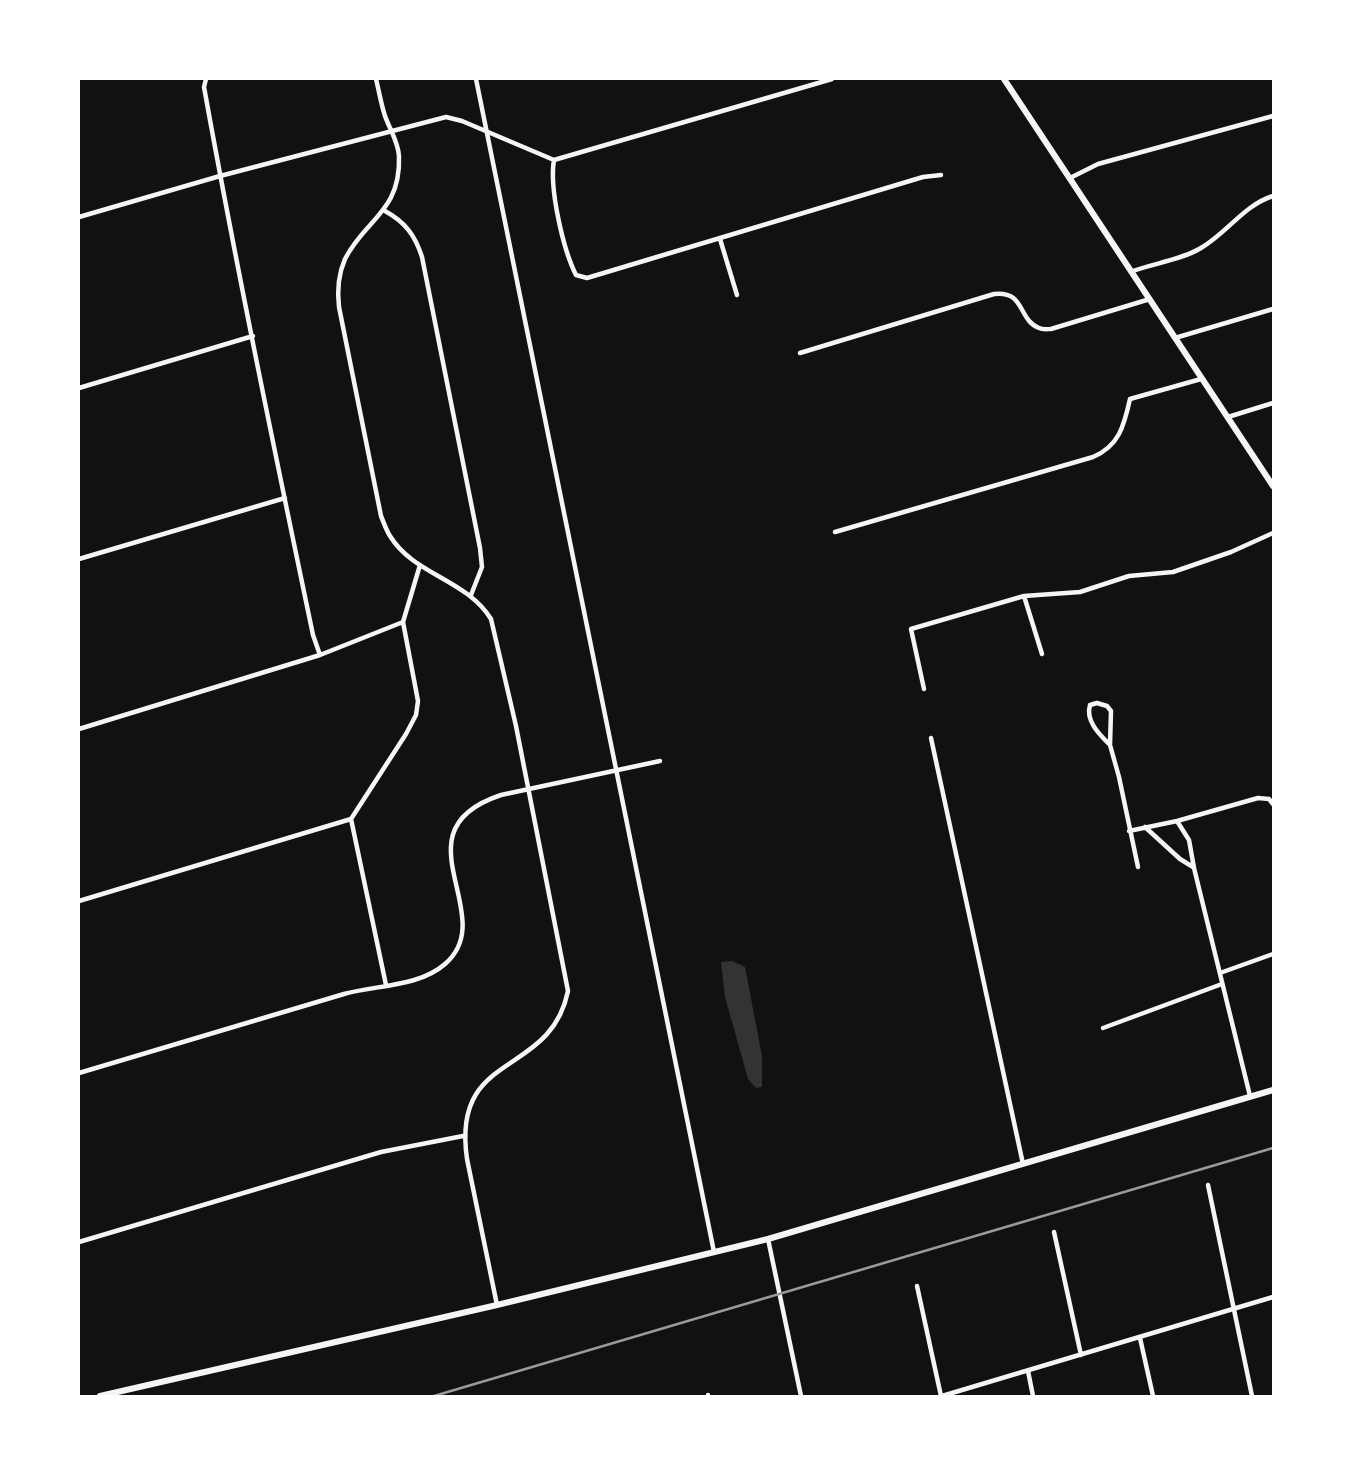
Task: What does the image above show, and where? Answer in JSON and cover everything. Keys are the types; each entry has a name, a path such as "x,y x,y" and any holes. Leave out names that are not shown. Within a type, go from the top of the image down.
{"main road":[{"path":"1004,79 1273,486"},
{"path":"100,1396 497,1305 768,1239 1273,1090"}],"street":[{"path":"206,79 204,87 220,176 313,635 320,655"},
{"path":"376,79 385,117 397,142 398,166 394,190 385,211 345,259 338,282 339,307 381,516 391,537 420,565 471,595 483,606 491,619 568,991 564,1010 552,1031 522,1057 488,1077 474,1095 466,1113 463,1136 497,1305"},
{"path":"476,79 714,1252"},
{"path":"79,217 220,176 446,117 487,131 554,160 832,79"},
{"path":"1070,178 1098,164 1273,116"},
{"path":"554,160 551,175 568,259 576,275 587,278 912,180 941,175"},
{"path":"1133,271 1199,249 1218,237 1250,209 1273,196"},
{"path":"385,211 408,228 417,240 422,257 481,558 482,567 471,595"},
{"path":"720,239 737,295"},
{"path":"800,353 994,294 1005,293 1016,299 1039,328 1051,329 1150,299"},
{"path":"1175,338 1273,309"},
{"path":"79,388 253,336"},
{"path":"835,532 1093,457 1106,451 1116,441 1124,426 1130,400 1202,378"},
{"path":"1228,417 1273,403"},
{"path":"79,559 285,498"},
{"path":"924,689 911,628 1024,596 1080,592 1129,576 1173,572 1231,552 1273,533"},
{"path":"79,901 351,819 416,715 418,701 403,622 420,565"},
{"path":"1024,596 1042,654"},
{"path":"79,729 320,655 403,622"},
{"path":"1110,746 1097,733 1089,716 1090,705 1097,703 1107,706 1111,711 1110,746 1138,867"},
{"path":"931,738 1023,1164"},
{"path":"79,1073 336,997 434,973 448,962 458,948 463,931 450,859 450,843 465,813 478,802 527,788 660,761"},
{"path":"1129,831 1177,821 1258,798 1269,799 1273,803"},
{"path":"351,819 386,985"},
{"path":"1177,821 1189,840 1250,1096"},
{"path":"1145,827 1194,868"},
{"path":"1220,973 1273,954"},
{"path":"1103,1028 1222,985"},
{"path":"79,1242 380,1152 463,1136"},
{"path":"1208,1185 1252,1396"},
{"path":"1054,1232 1081,1355"},
{"path":"768,1239 801,1396"},
{"path":"917,1286 942,1396 1273,1297"},
{"path":"1140,1338 1153,1396"},
{"path":"1028,1371 1033,1396"}],"shaded area":[{"path":"732,961 745,967 762,1056 762,1087 756,1088 748,1079 725,997 721,962"}],"railway":[{"path":"434,1396 1273,1148"}]}
